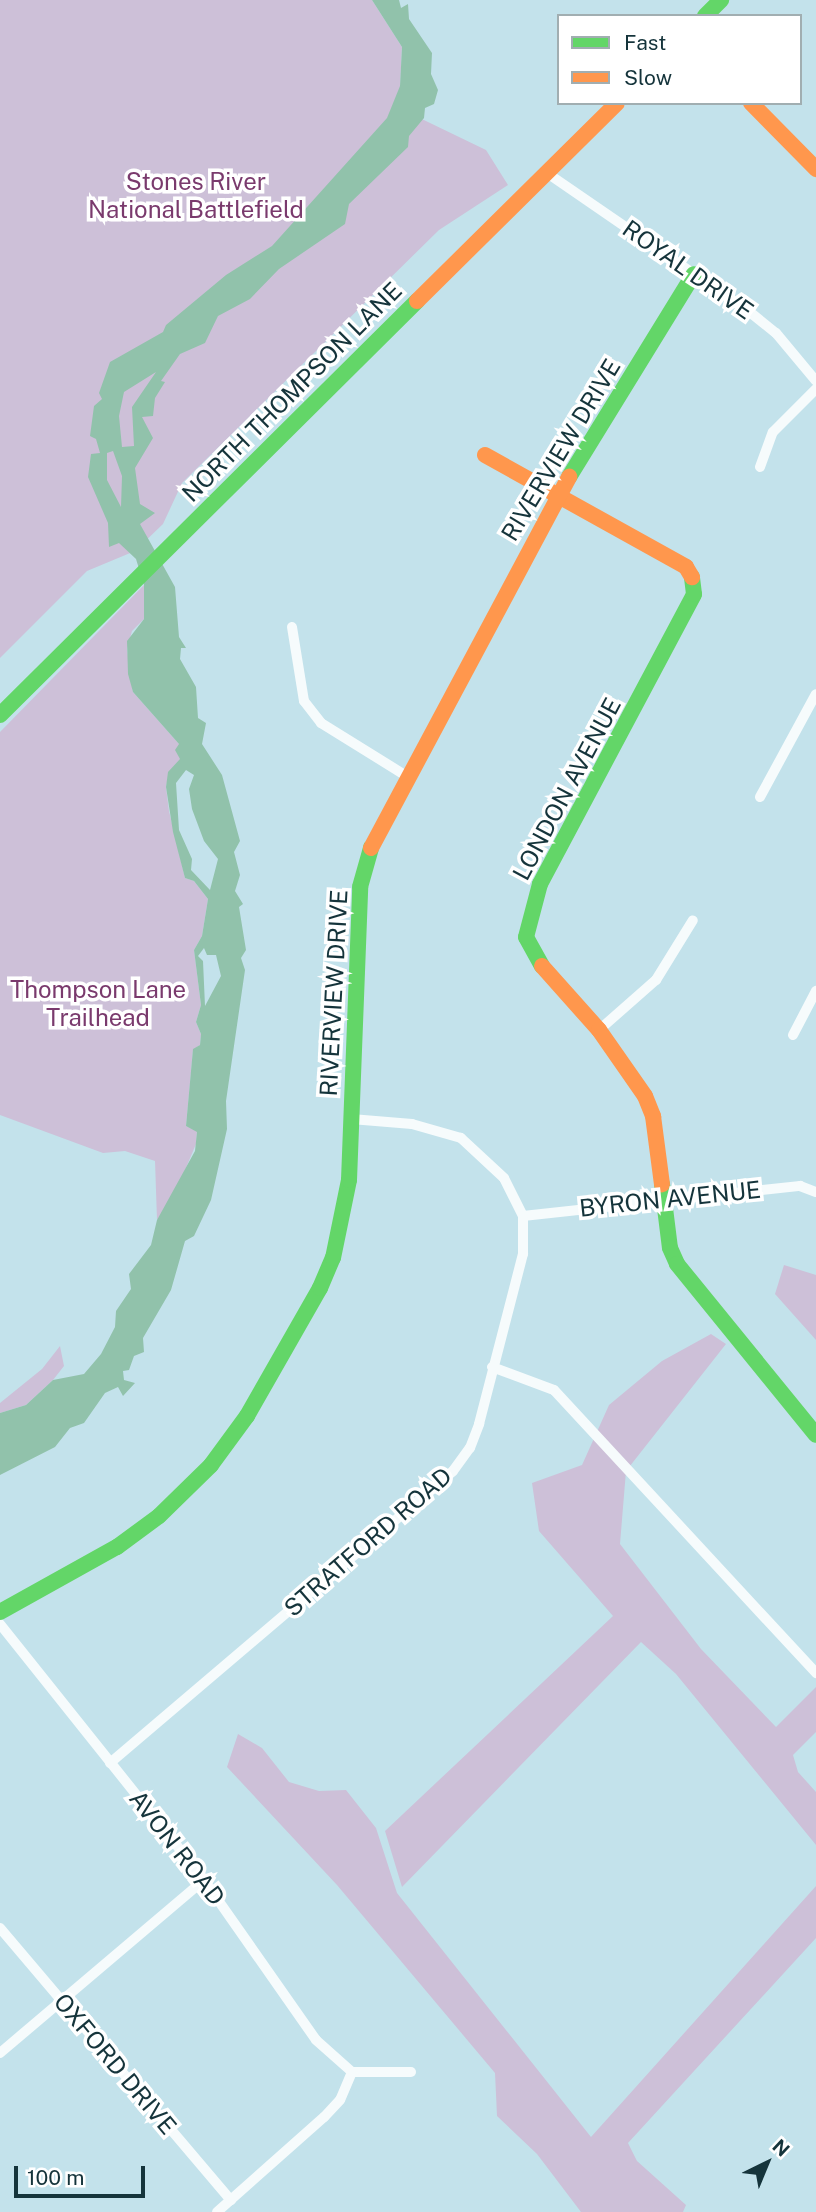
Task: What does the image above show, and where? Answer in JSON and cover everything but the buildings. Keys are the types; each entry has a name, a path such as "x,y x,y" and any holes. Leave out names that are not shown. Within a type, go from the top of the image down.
{"street":[{"path":"707,14 721,0"},
{"name":"NORTH THOMPSON LANE","path":"0,715 87,625 615,105"},
{"path":"753,105 816,169"},
{"name":"ROYAL DRIVE","path":"547,173 776,334 816,381"},
{"name":"RIVERVIEW DRIVE","path":"0,1612 117,1547 159,1516 211,1465 247,1416 333,1258 349,1180 360,887 376,833 557,496 694,274"},
{"path":"760,467 773,432 816,389"},
{"name":"LONDON AVENUE","path":"485,455 686,567 694,580 694,594 540,884 529,915 526,937 533,953 630,1071 653,1116 663,1198 677,1264 816,1435"},
{"path":"292,627 304,701 321,723 405,775"},
{"path":"760,797 816,694"},
{"path":"599,1030 656,979 692,920"},
{"path":"793,1035 816,990"},
{"name":"STRATFORD ROAD","path":"110,1763 453,1471 470,1448 479,1424 523,1254 523,1216 504,1178 461,1138 412,1124 351,1119"},
{"name":"BYRON AVENUE","path":"523,1216 663,1198 800,1185 816,1192"},
{"path":"492,1367 541,1382 592,1432 816,1673"},
{"name":"AVON ROAD","path":"0,1624 204,1880 316,2040 351,2077"},
{"path":"0,2053 204,1880"},
{"name":"OXFORD DRIVE","path":"0,1928 231,2200"},
{"path":"217,2212 324,2117 351,2077 411,2072"}],"green space":[{"name":"Stones River National Battlefield","path":"0,0 372,0 402,47 399,108 486,150 508,185 439,230 182,483 163,524 135,551 87,571 0,658"},
{"name":"Thompson Lane Trailhead","path":"144,585 144,619 132,631 127,649 133,692 180,745 176,750 181,759 169,772 166,787 169,811 185,878 194,881 208,899 202,936 194,950 201,1005 196,1022 201,1034 200,1045 193,1050 186,1126 197,1131 196,1144 175,1194 157,1220 155,1161 125,1151 103,1153 0,1115 0,732"},
{"path":"784,1265 816,1275 816,1340 775,1294"},
{"path":"711,1334 726,1344 626,1471 620,1544 701,1649 776,1727 816,1687 816,1732 793,1755 798,1772 816,1792 816,1845 676,1674 641,1642 402,1887 385,1831 613,1616 539,1531 532,1483 582,1465 609,1405 662,1361"},
{"path":"60,1346 64,1366 53,1380 26,1405 0,1413 0,1403 42,1369"},
{"path":"238,1734 262,1748 289,1782 319,1791 346,1790 376,1828 397,1893 591,2137 816,1886 816,1938 628,2143 637,2161 686,2205 683,2212 581,2212 537,2154 497,2116 495,2073 337,1885 227,1767"}],"shaded area":[{"path":"372,0 399,0 401,8 408,4 409,19 432,53 431,74 438,90 434,104 425,108 424,118 409,136 408,147 349,204 345,224 279,269 250,299 218,316 205,343 180,354 161,381 165,382 155,398 153,416 142,417 153,438 135,468 140,504 155,513 140,524 175,587 179,637 186,648 181,648 180,659 196,687 198,718 206,723 202,744 222,775 240,841 234,852 240,875 235,891 243,904 239,907 246,950 241,958 245,970 226,1101 227,1129 211,1200 194,1236 185,1241 171,1290 143,1338 144,1352 134,1356 129,1370 123,1371 124,1380 135,1383 123,1396 118,1387 105,1393 84,1423 70,1428 55,1447 0,1475 0,1413 26,1405 53,1380 84,1374 101,1354 115,1327 116,1311 131,1289 129,1274 151,1245 157,1220 195,1151 197,1132 186,1126 193,1049 200,1045 201,1034 196,1022 201,1005 194,950 202,936 208,899 194,881 185,878 173,832 166,787 168,772 180,759 175,750 179,744 133,692 128,674 127,641 144,619 144,585 136,559 119,543 109,547 108,523 88,477 91,454 100,453 96,439 90,436 94,406 102,399 99,393 110,362 163,332 166,325 226,275 272,246 387,118 400,86 402,47","holes":["156,372 132,407 134,446 122,447 119,416 124,392","113,451 122,476 121,507 107,480 107,453","186,770 194,775 189,789 192,809 204,841 218,859 210,890 191,870 192,859 179,830 176,783","204,948 207,955 216,955 221,976 205,1006 203,961 198,956"]}],"traffic: fast":[{"path":"707,14 721,0"},
{"path":"569,477 694,274"},
{"path":"0,715 417,301"},
{"path":"542,966 526,937 540,884 694,594 692,577"},
{"path":"0,1612 117,1547 159,1516 211,1465 247,1416 320,1288 333,1258 349,1180 360,887 371,848"},
{"path":"662,1184 670,1248 677,1264 816,1435"}],"traffic: slow":[{"path":"417,301 615,105"},
{"path":"753,105 816,169"},
{"path":"485,455 686,567 692,577"},
{"path":"371,848 569,477"},
{"path":"542,966 599,1030 645,1096 653,1116 662,1184"}]}
